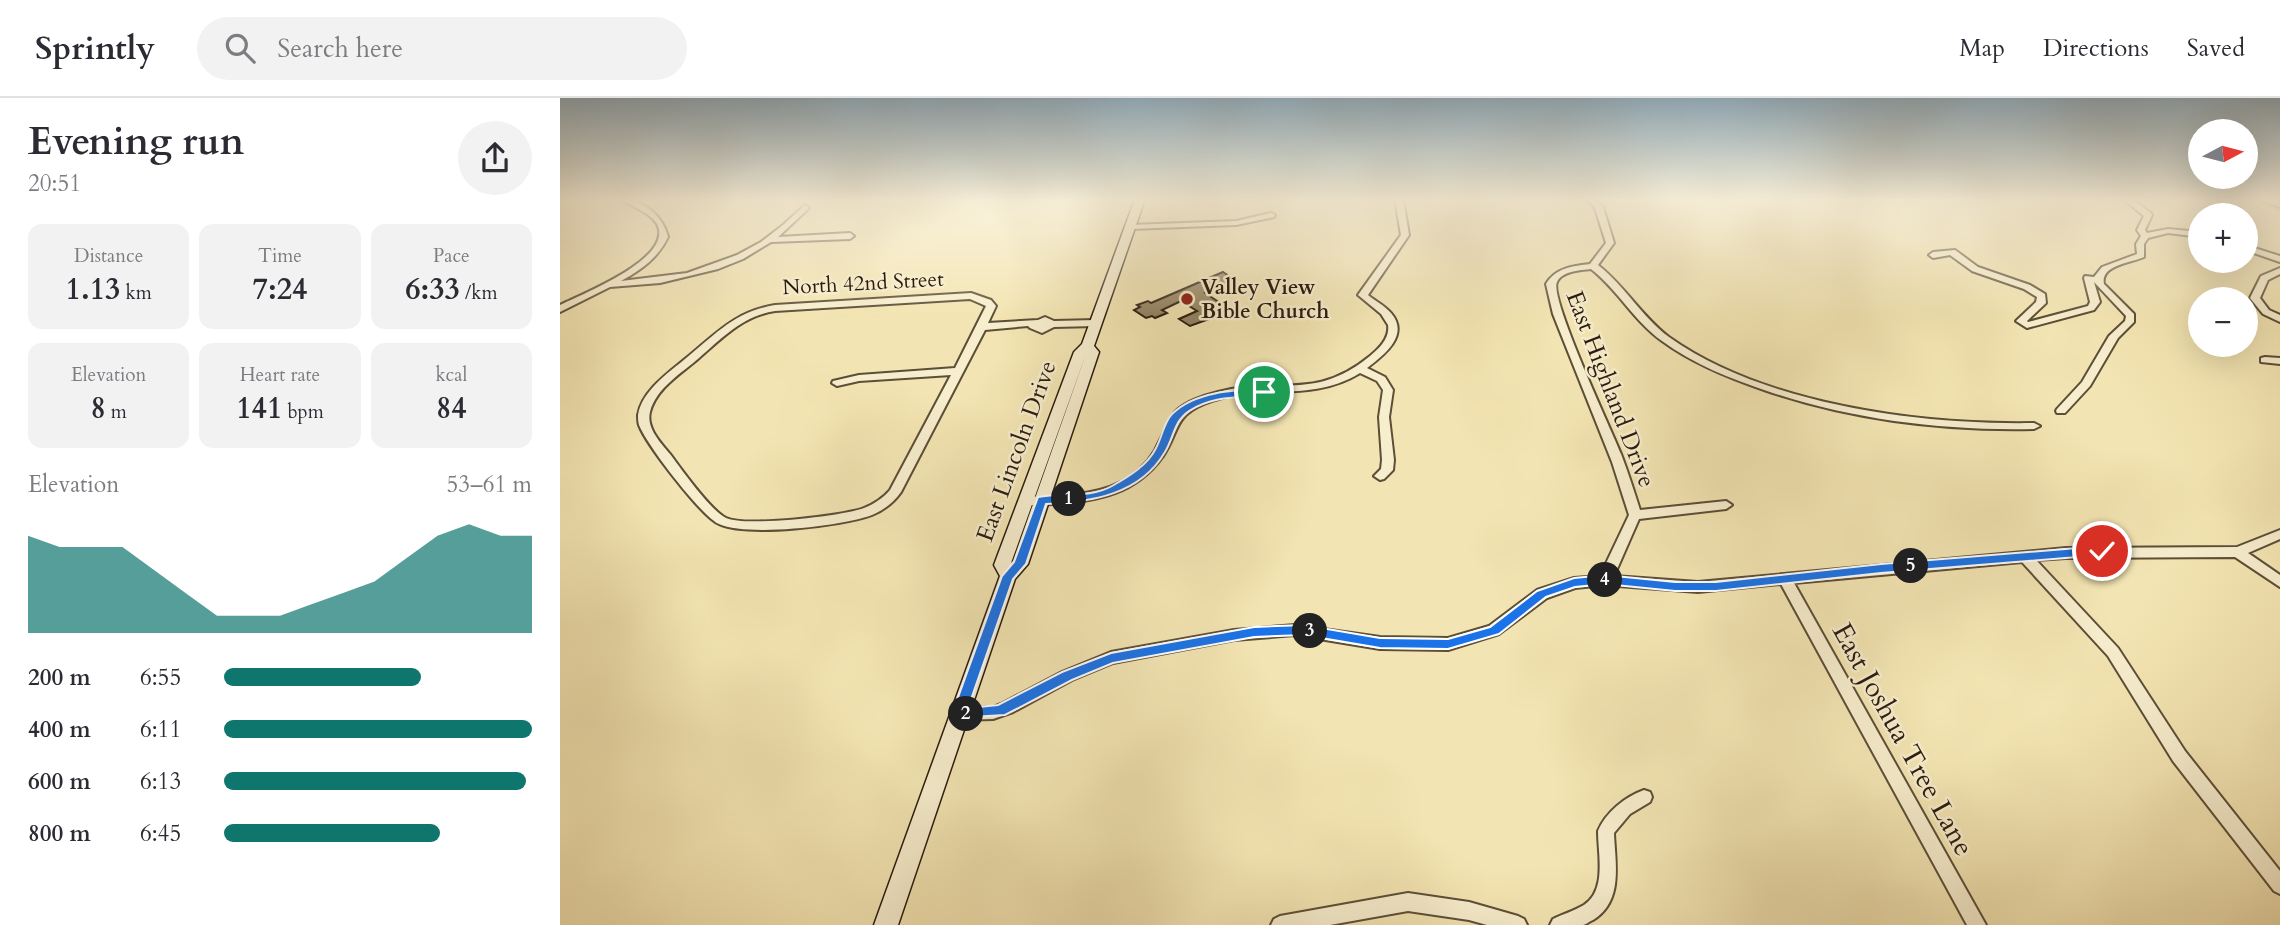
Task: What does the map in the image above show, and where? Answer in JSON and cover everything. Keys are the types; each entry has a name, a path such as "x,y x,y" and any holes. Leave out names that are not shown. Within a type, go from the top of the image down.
{"main road":[{"name":"East Lincoln Drive","path":"886,925 1008,576 1020,564 1034,500 1093,352 1088,346 1126,238"}],"street":[{"path":"560,309 646,263 660,249 665,238"},
{"path":"606,285 704,272 726,264 771,238"},
{"path":"768,240 817,238"},
{"path":"1034,500 1088,498 1102,495 1125,484 1139,474 1160,451 1175,416 1203,400 1232,392 1311,389 1329,385 1361,369 1381,352 1393,334 1394,325 1389,317 1363,295 1364,290 1403,238"},
{"path":"1608,238 1610,243 1593,266 1608,276 1639,315 1666,340 1700,361 1748,382 1850,410 2001,428 2034,426"},
{"path":"2098,280 2104,268 2141,255 2140,244 2144,238"},
{"path":"2258,251 2280,259"},
{"path":"1933,255 1952,252 1975,269 2028,287 2042,296 2041,303 2023,317 2021,321 2027,325 2091,308 2095,302 2088,278 2098,280 2131,316 2129,322 2114,336 2086,384 2061,411"},
{"name":"East Highland Drive","path":"1593,266 1559,275 1552,280 1550,287 1558,315 1616,456 1635,515"},
{"path":"2280,271 2264,278 2255,298 2266,312 2280,319"},
{"name":"North 42nd Street","path":"958,371 895,492 861,514 838,518 736,525 722,521 660,449 643,423 645,410 652,397 731,324 746,315 775,308 957,297 983,299 990,306 981,327"},
{"path":"837,383 859,378 958,371 981,327 1035,325 1048,320 1052,324 1096,323"},
{"path":"1361,369 1381,379 1388,390 1384,417 1388,460 1387,470 1380,476"},
{"path":"1605,580 1635,515 1726,505"},
{"path":"959,714 1000,711 1067,676 1111,658 1244,633 1295,630 1380,643 1448,644 1494,630 1549,590 1574,583 1605,580 1698,587 2024,556 2102,551 2238,552 2280,534"},
{"path":"2238,552 2280,582"},
{"path":"2024,556 2113,652 2179,756 2280,885"},
{"name":"East Joshua Tree Lane","path":"1786,579 1977,925"},
{"path":"1559,925 1597,907 1608,893 1606,831 1624,809 1644,797"},
{"path":"1280,925 1408,902 1469,911 1518,925"}],"building":[{"name":"Valley View Bible Church","path":"1223,272 1235,280 1205,293 1231,310 1190,326 1179,319 1197,311 1181,301 1162,310 1167,313 1155,318 1146,318 1134,310 1140,307 1137,305 1148,301 1151,303"}],"place":[{"name":"Valley View Bible Church","path":"1187,299"}],"route":[{"path":"1264,392 1232,392 1188,407 1175,416 1160,451 1153,460 1139,474 1113,491 1088,498 1042,500 1020,564 1008,576 959,714 1000,711 1067,676 1111,658 1165,646 1254,632 1304,630 1380,643 1448,644 1485,635 1504,624 1542,594 1566,584 1605,580 1675,587 1716,586 2102,551"}]}
